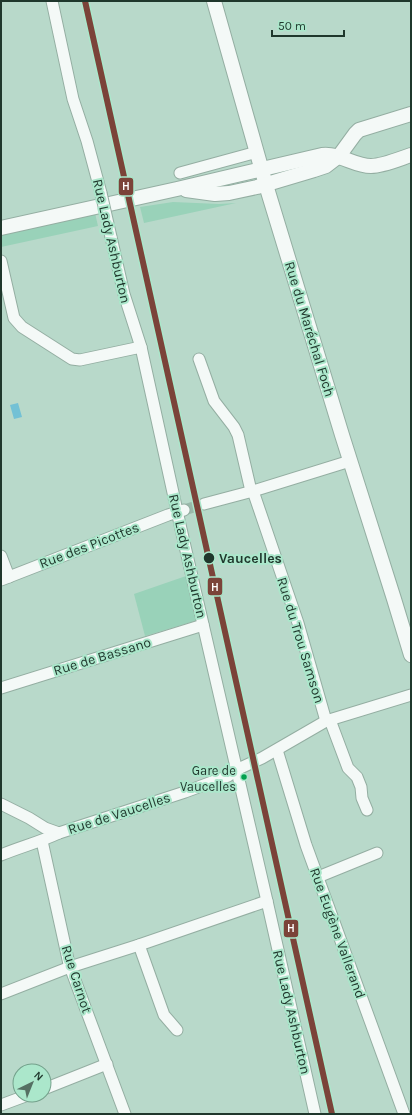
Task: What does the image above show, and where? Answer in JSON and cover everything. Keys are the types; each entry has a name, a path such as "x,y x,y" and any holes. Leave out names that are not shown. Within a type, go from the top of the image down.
{"street":[{"name":"Rue Lady Ashburton","path":"52,1 73,99 87,141 101,192 124,294 141,347 181,511 203,625 315,1114"},
{"name":"Rue du Maréchal Foch","path":"214,1 261,169 411,655"},
{"path":"177,189 222,194 266,185 314,170 326,166 339,156 359,130 411,114"},
{"path":"180,173 257,152"},
{"path":"1,228 322,155 328,154 339,156 370,166 411,155"},
{"path":"1,261 14,318 22,327 72,359 80,360 141,347"},
{"name":"Rue du Trou Samson","path":"199,359 214,401 234,427 238,435 252,491 298,624 328,721 348,768 357,777 361,787 362,798 367,810"},
{"path":"204,504 350,461"},
{"name":"Rue des Picottes","path":"5,578 181,511"},
{"path":"1,556 5,578"},
{"name":"Rue de Bassano","path":"1,688 203,625"},
{"name":"Rue de Vaucelles","path":"1,855 23,846 42,841 59,833 185,792 228,776 236,770 277,750 328,721 411,695"},
{"name":"Rue Eugène Vallerand","path":"277,750 301,830 404,1114"},
{"path":"1,804 45,828 59,833"},
{"name":"Rue Carnot","path":"42,841 70,967 125,1114"},
{"path":"318,877 377,853"},
{"path":"1,994 70,967 139,946 267,901"},
{"path":"139,946 164,1015 177,1030"},
{"path":"52,1086 107,1064"},
{"path":"1,1105 12,1101"}],"green space":[{"path":"173,202 219,204 236,203 144,223 140,207"},
{"path":"95,213 98,226 1,247 1,234"},
{"path":"186,576 198,620 145,636 134,594"}],"water":[{"path":"18,403 22,417 14,419 10,405"}],"tunnel":[{"path":"184,510 204,504"}],"transit line":[{"name":"H","path":"85,1 332,1114"}],"place":[{"name":"Vaucelles","path":"209,558"},
{"name":"Gare de Vaucelles","path":"244,777"}]}
